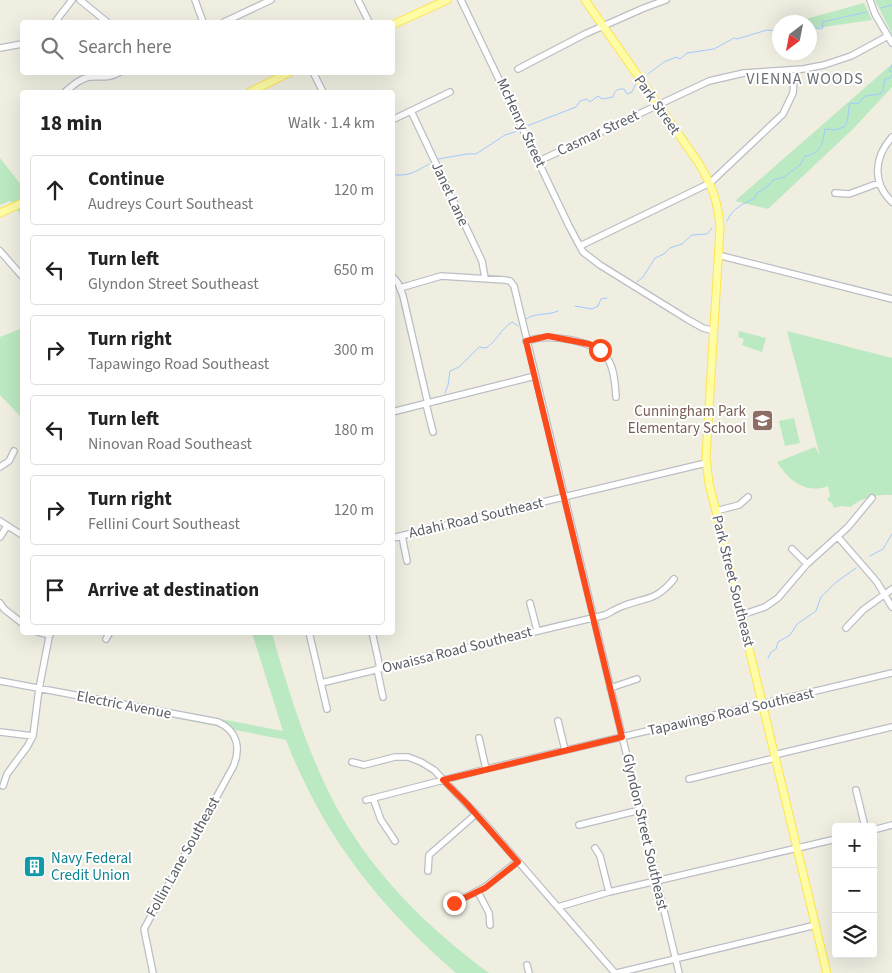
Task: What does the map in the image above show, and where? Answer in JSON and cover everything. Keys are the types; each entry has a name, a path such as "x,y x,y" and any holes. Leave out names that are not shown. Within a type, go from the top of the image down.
{"main road":[{"path":"395,24 447,0"},
{"path":"585,0 604,27"},
{"name":"Park Street","path":"604,27 698,162 710,183"},
{"path":"254,90 284,75"},
{"name":"Park Street Southeast","path":"710,183 718,207 720,222 706,464 827,973"},
{"path":"0,213 20,204"}],"street":[{"path":"57,20 72,0"},
{"path":"80,0 105,20"},
{"path":"195,0 202,20"},
{"path":"228,20 271,0"},
{"path":"358,0 368,20"},
{"name":"McHenry Street","path":"461,0 538,161 586,255 693,323 714,331"},
{"path":"518,69 570,42 666,0"},
{"path":"870,0 875,14 892,43"},
{"name":"Casmar Street","path":"538,161 695,87 719,78 744,73 795,70 824,65 845,58 888,36"},
{"path":"0,48 20,44"},
{"path":"580,246 710,183 782,114 793,93 795,70"},
{"path":"68,90 82,79 88,77 111,77 115,75"},
{"path":"314,75 322,90"},
{"path":"395,119 450,92"},
{"name":"Janet Lane","path":"411,111 482,261 486,278"},
{"path":"892,137 882,149 877,173 883,192 892,202"},
{"path":"836,193 849,194 879,184"},
{"path":"0,251 20,274"},
{"path":"718,255 892,299"},
{"path":"400,288 441,276 486,278"},
{"name":"Glyndon Street Southeast","path":"486,278 505,280 512,283 520,311 679,973"},
{"path":"395,280 400,288 413,340 432,432"},
{"path":"526,341 548,336 589,344 600,350 613,370 616,397"},
{"path":"395,411 535,376"},
{"path":"0,467 8,461 14,450"},
{"name":"Adahi Road Southeast","path":"395,537 706,464"},
{"path":"716,511 739,505 748,497"},
{"path":"741,615 772,603 784,592 807,564 838,537 872,498"},
{"path":"0,521 20,534"},
{"path":"0,537 7,526"},
{"path":"402,536 407,561"},
{"path":"838,537 870,573 892,607"},
{"path":"792,549 807,564"},
{"name":"Owaissa Road Southeast","path":"321,683 605,615 624,606 656,596 674,579"},
{"path":"846,628 863,610 892,589"},
{"path":"0,603 4,609 20,621"},
{"path":"530,603 537,630"},
{"path":"4,786 7,774 33,736 39,689 50,635"},
{"path":"106,639 108,635"},
{"path":"310,635 327,709"},
{"path":"373,635 383,697"},
{"name":"Tapawingo Road Southeast","path":"366,800 486,769 892,673"},
{"path":"610,688 637,679"},
{"name":"Electric Avenue","path":"0,681 218,722 231,731 237,744"},
{"path":"558,721 566,750"},
{"path":"689,779 892,727"},
{"path":"0,732 33,736"},
{"path":"479,738 486,769"},
{"name":"Follin Lane Southeast","path":"153,973 143,933 145,926 234,767 238,754 237,744"},
{"path":"352,762 364,764 395,757 408,757 422,762 434,770 476,814 616,973 816,925"},
{"path":"856,790 864,823"},
{"path":"373,798 381,820 395,841"},
{"path":"579,825 640,810"},
{"path":"428,871 429,855 476,814"},
{"path":"877,829 892,825"},
{"path":"558,906 609,892 832,840"},
{"path":"595,848 600,856 609,892"},
{"path":"454,903 478,892 518,862"},
{"path":"478,892 489,913 490,925"},
{"path":"527,965 529,973"}],"green space":[{"path":"875,0 892,0 892,34"},
{"path":"864,3 872,20 817,28 817,16"},
{"path":"892,64 892,87 854,128 768,209 735,201"},
{"path":"0,158 20,183 20,214 10,201 0,205"},
{"path":"20,329 20,416 0,395 0,337"},
{"path":"739,331 766,338 762,352 742,345 744,339 738,337"},
{"path":"787,331 892,358 892,495 870,497 859,501 851,507 841,506 834,508 832,503 827,500 830,496 828,486 812,488 798,484 786,474 777,462 815,447 820,456"},
{"path":"794,418 800,443 785,446 779,421"},
{"path":"253,635 273,635 292,701 317,768 338,810 368,857 424,919 489,973 456,973 402,922 378,895 336,838 318,808 286,740 92,702 97,695 283,731"}],"waterway":[{"path":"881,8 892,5"},
{"path":"817,28 823,28 822,22 867,12"},
{"path":"648,74 664,62 676,57 680,59 687,53 714,49 734,38 737,39 767,30 772,30"},
{"path":"892,65 889,71 892,72"},
{"path":"727,221 736,209 755,198 756,194 773,180 784,177 800,165 805,156 815,153 822,143 825,129 834,130 844,127 847,122 850,103 858,104 865,96 880,94 883,90 885,79 890,78 892,75"},
{"path":"527,126 576,107 580,101 586,99 590,102 598,96 602,99 613,97 616,91 620,89 624,89 627,94 632,92 636,83"},
{"path":"438,159 476,154 505,135 518,131"},
{"path":"395,175 407,174 429,164"},
{"path":"637,282 643,277 655,258 664,254 670,248 682,244 692,235 707,234 712,228"},
{"path":"575,306 592,309 598,306 601,299 607,298"},
{"path":"526,319 558,311"},
{"path":"445,393 450,371 459,367 479,347 486,348 490,345 504,328 512,322 518,326"},
{"path":"870,556 883,549 892,534"},
{"path":"768,658 771,652 776,649 778,642 790,635 797,624 816,611 821,597 835,583 856,568"}],"place":[{"name":"Cunningham Park Elementary School","path":"762,420"},
{"name":"Navy Federal Credit Union","path":"35,867"}],"district":[{"name":"VIENNA WOODS","path":"805,79"}],"route":[{"path":"454,903 485,888 518,862 467,804 443,780 622,737 538,383 526,341 548,336 589,344 600,350"}]}
